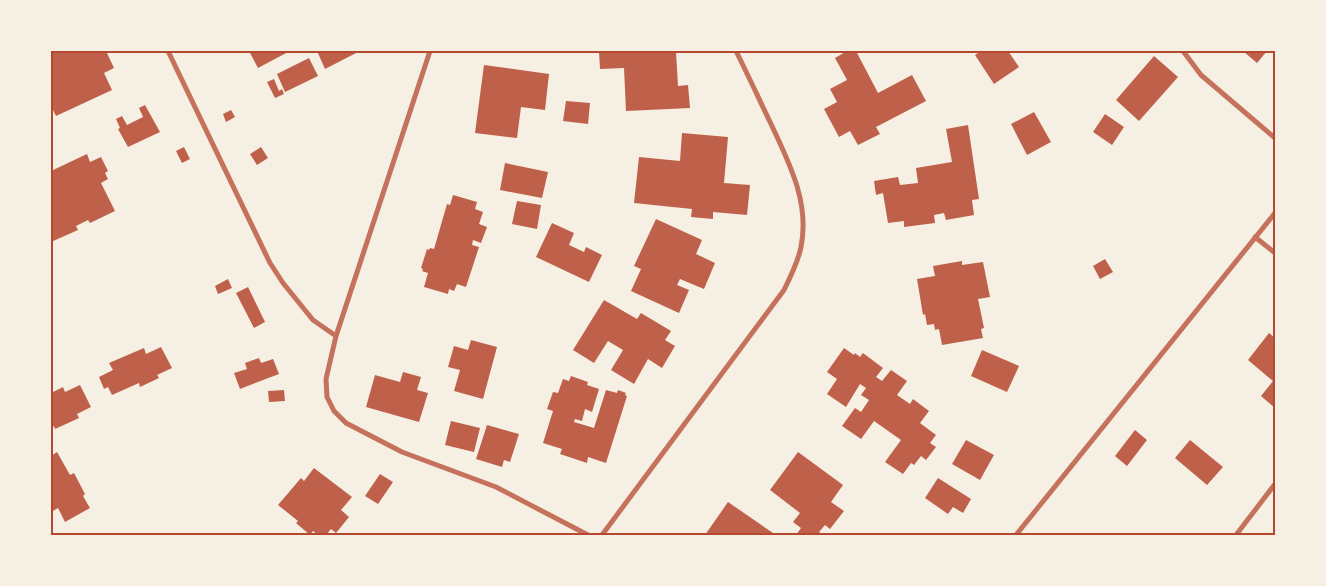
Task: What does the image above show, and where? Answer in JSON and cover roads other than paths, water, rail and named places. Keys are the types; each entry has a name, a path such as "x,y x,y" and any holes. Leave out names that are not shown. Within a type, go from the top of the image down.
{"street":[{"path":"168,51 270,263 283,283 313,320 336,336"},
{"path":"430,51 336,336 326,379 327,397 334,411 346,423 402,452 496,487 588,535"},
{"path":"602,535 784,290 801,247 801,202 793,170 736,51"},
{"path":"1183,51 1202,75 1275,138"},
{"path":"1016,535 1275,213"},
{"path":"1256,237 1275,253"},
{"path":"1236,535 1275,484"}]}
